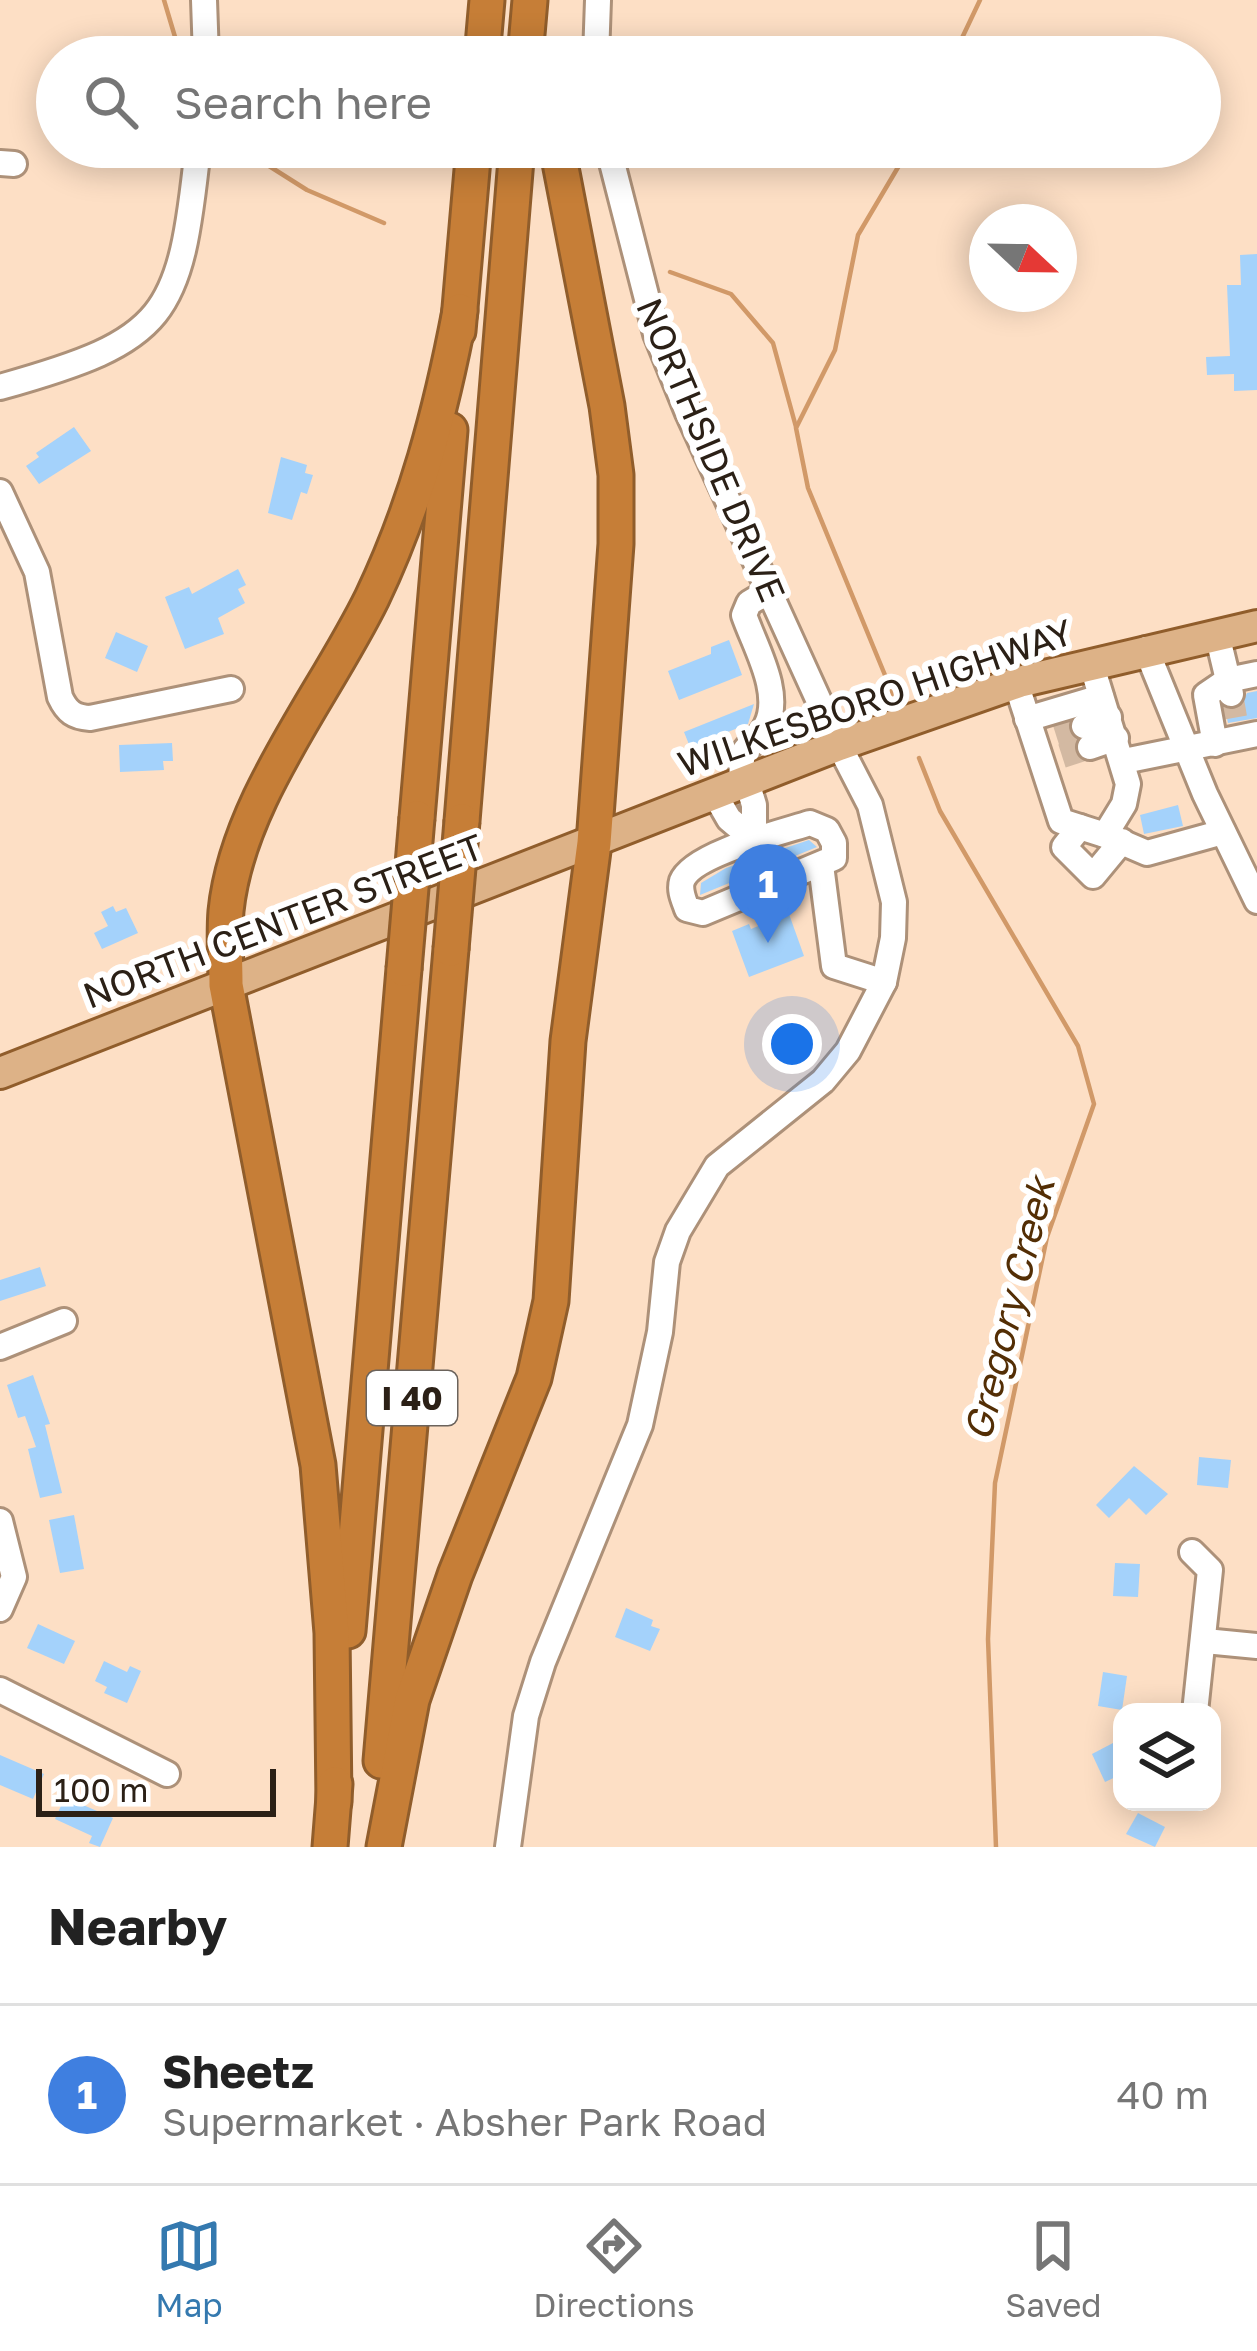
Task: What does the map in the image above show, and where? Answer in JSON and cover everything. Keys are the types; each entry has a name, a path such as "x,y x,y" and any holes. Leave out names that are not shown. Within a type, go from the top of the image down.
{"highway":[{"path":"484,36 487,0"},
{"path":"527,36 530,0"},
{"path":"542,0 544,36"},
{"name":"I 40","path":"330,1847 472,168"},
{"name":"I 40","path":"374,1847 515,168"},
{"path":"384,1847 412,1700 455,1575 533,1378 551,1301 568,1041 594,843 616,544 616,475 607,406 561,168"},
{"path":"334,1802 332,1634 318,1466 226,985 226,910 240,850 265,793 371,600 411,507 441,410 460,311"}],"main road":[{"name":"WILKESBORO HIGHWAY","path":"594,843 839,745 1016,683 1257,626"},
{"name":"NORTH CENTER STREET","path":"0,1073 594,843"}],"street":[{"path":"204,0 205,36"},
{"path":"597,36 598,0"},
{"path":"0,388 80,364 120,346 154,317 177,280 188,237 196,168"},
{"name":"NORTHSIDE DRIVE","path":"508,1847 526,1716 543,1662 640,1425 660,1332 668,1262 678,1231 717,1166 823,1081 848,1051 884,982 893,938 894,902 870,805 656,334 613,168"},
{"path":"0,492 37,572 66,710 90,718 231,689"},
{"path":"754,840 729,819 743,783 742,754 759,734 773,702 744,615 749,603 769,591"},
{"path":"1216,634 1229,687"},
{"path":"1146,649 1222,832 1257,901"},
{"path":"1080,827 1064,847 1093,876 1114,838 1128,784 1091,663"},
{"path":"1044,743 1113,728 1187,750 1237,735 1206,694 1257,674"},
{"path":"1016,683 1044,743 1060,821 1148,853 1222,832"},
{"path":"1087,736 1113,728"},
{"path":"810,824 827,830 834,843 833,858 703,913 687,909 682,879 694,867 754,840 810,824"},
{"path":"821,865 834,966 884,982"},
{"path":"0,1347 64,1321"},
{"path":"0,1521 14,1577 0,1609"},
{"path":"1192,1552 1210,1570 1196,1703"},
{"path":"1205,1641 1257,1646"},
{"path":"0,1690 167,1774"}],"building":[{"path":"1257,254 1257,390 1234,391 1234,374 1207,375 1206,357 1230,356 1227,285 1241,285 1240,255"},
{"path":"74,427 91,451 39,484 26,466 39,457 36,453"},
{"path":"281,457 307,465 305,473 313,475 307,494 301,492 292,520 268,513"},
{"path":"238,569 246,585 238,589 245,603 218,618 224,634 185,649 165,597 189,587 192,594"},
{"path":"116,632 148,646 137,672 105,658"},
{"path":"729,640 742,675 679,700 668,671 711,654 711,647"},
{"path":"1257,691 1257,718 1228,723 1225,709 1241,707 1247,693"},
{"path":"754,704 748,724 690,747 684,732"},
{"path":"172,743 173,761 163,761 164,770 120,772 119,745"},
{"path":"1178,805 1183,826 1144,834 1140,815"},
{"path":"809,840 817,847 700,895 701,883 726,868"},
{"path":"113,906 116,912 126,908 138,933 102,949 94,933 108,926 101,912"},
{"path":"789,914 804,956 749,977 732,931"},
{"path":"40,1267 46,1286 0,1301 0,1280"},
{"path":"33,1375 50,1424 45,1425 62,1493 40,1498 28,1449 36,1447 25,1416 18,1418 7,1385"},
{"path":"1199,1457 1231,1460 1228,1488 1197,1485"},
{"path":"1134,1466 1168,1494 1146,1515 1129,1498 1109,1518 1096,1505"},
{"path":"74,1515 84,1569 60,1573 49,1520"},
{"path":"1115,1563 1140,1564 1138,1597 1113,1596"},
{"path":"626,1608 653,1620 651,1626 660,1629 650,1651 615,1637"},
{"path":"38,1624 75,1641 64,1664 27,1648"},
{"path":"104,1661 127,1672 130,1666 141,1671 127,1703 104,1693 107,1687 95,1681"},
{"path":"1103,1672 1127,1676 1123,1703 1113,1703 1113,1708 1098,1706"},
{"path":"1113,1743 1113,1778 1105,1782 1092,1754"},
{"path":"0,1755 44,1774 33,1799 0,1785"},
{"path":"65,1797 113,1818 100,1847 89,1843 92,1836 55,1819"},
{"path":"1138,1813 1165,1827 1155,1847 1126,1834"}],"waterway":[{"path":"164,0 175,36"},
{"name":"Gregory Creek","path":"963,36 980,0"},
{"path":"272,168 307,190 384,223"},
{"name":"Gregory Creek","path":"894,697 808,488 796,428 835,350 858,235 898,168"},
{"path":"670,272 731,294 773,343 796,427"},
{"name":"Gregory Creek","path":"919,758 940,811 1078,1046 1094,1104 1047,1237 995,1483 988,1639 996,1847"}],"tunnel":[{"path":"1231,694 1236,723"},
{"path":"1056,735 1084,726"},
{"path":"1062,756 1090,747"}],"place":[{"name":"Sheetz","path":"768,943"}]}
